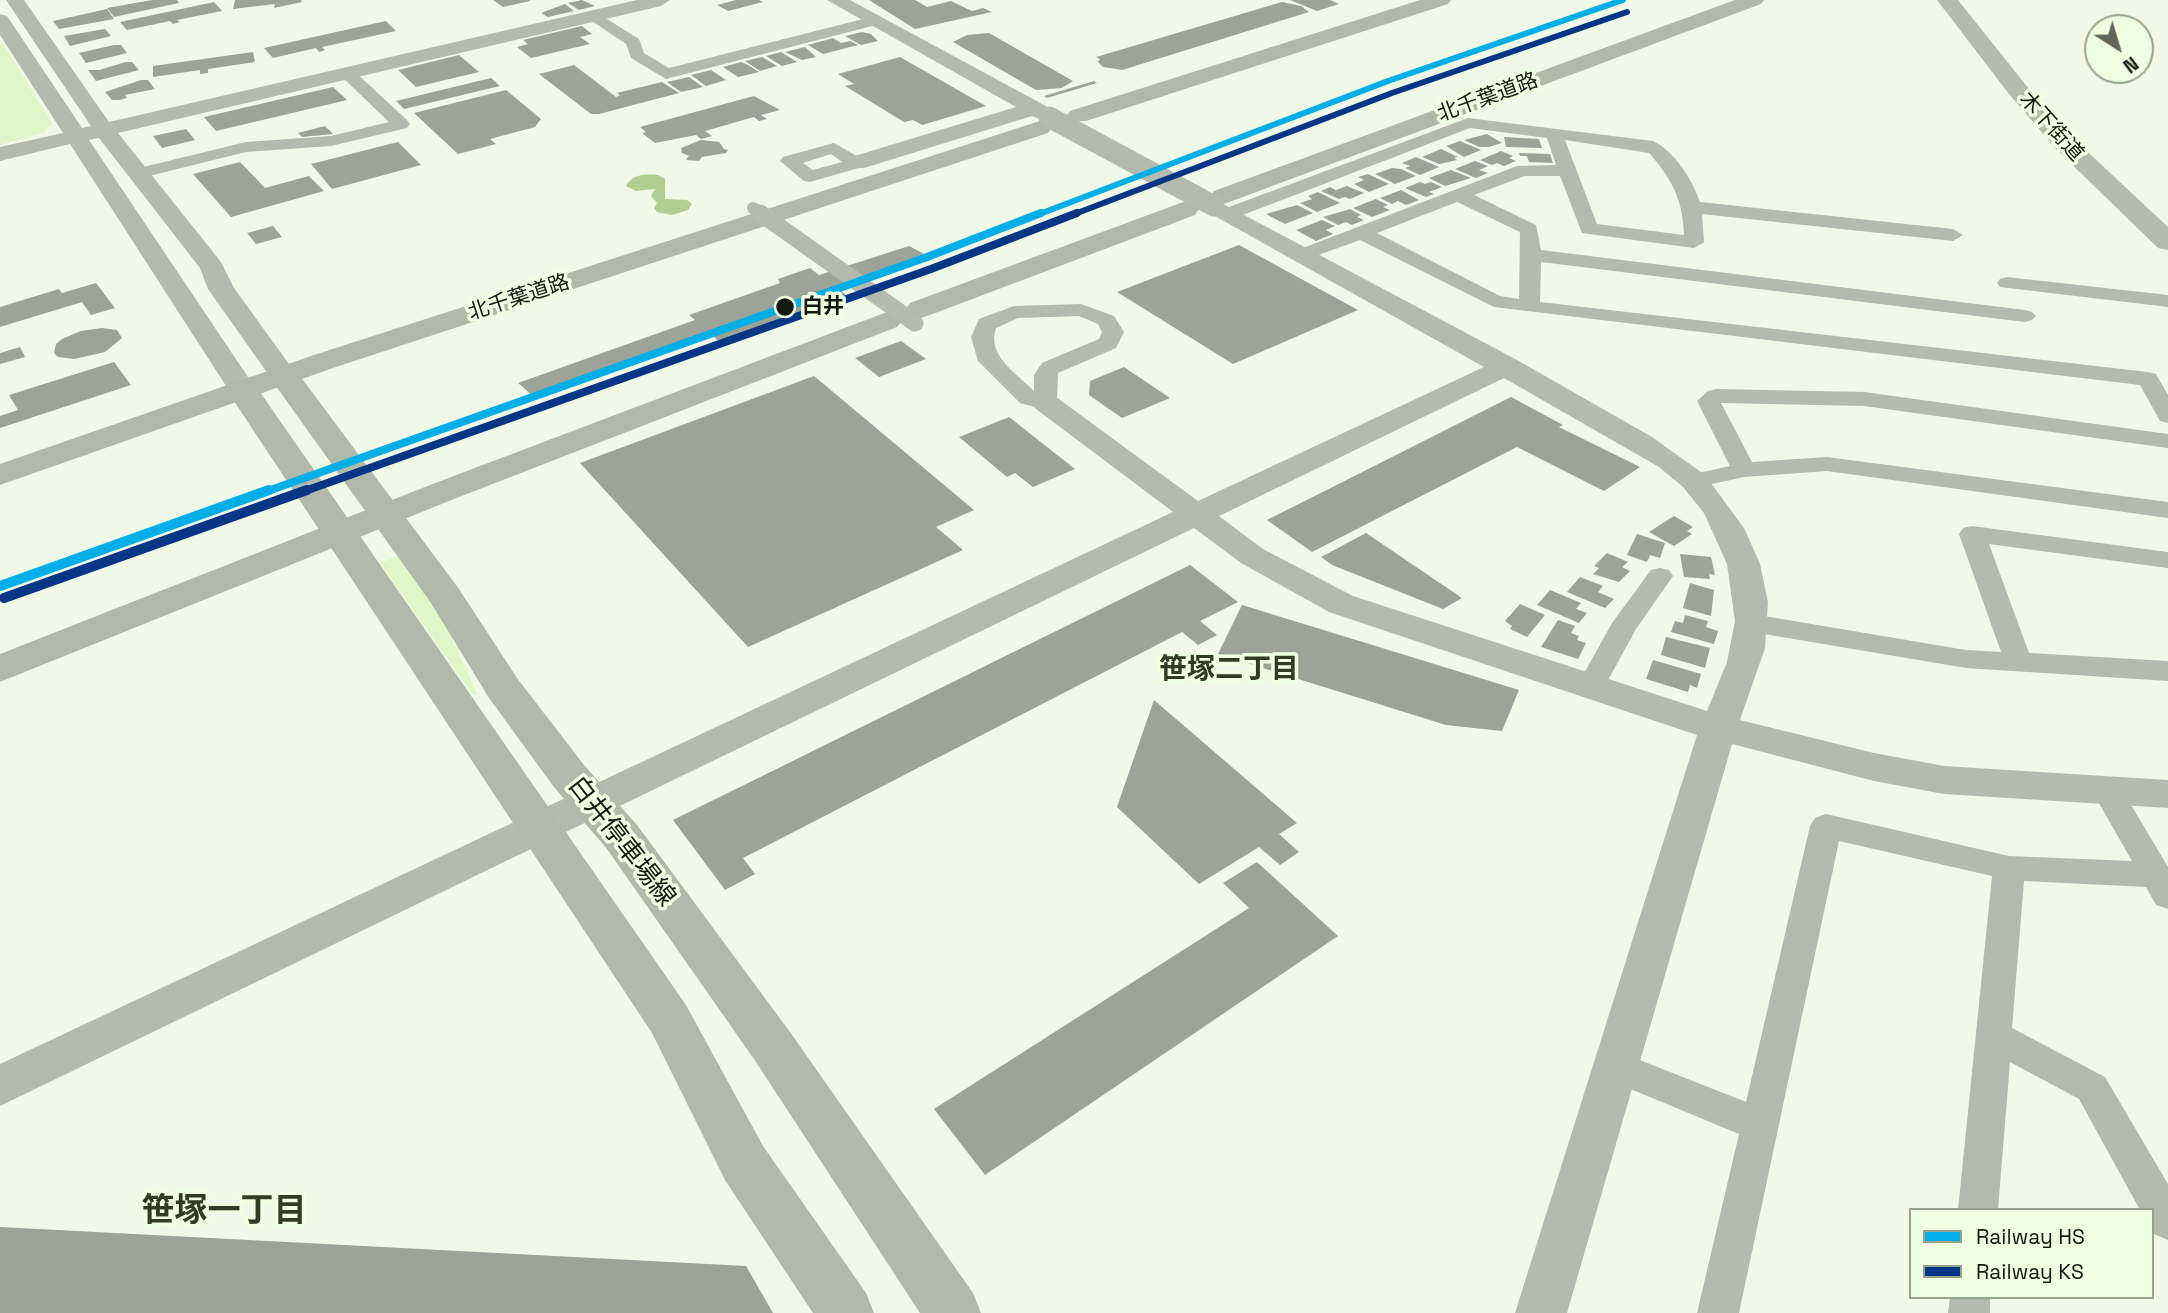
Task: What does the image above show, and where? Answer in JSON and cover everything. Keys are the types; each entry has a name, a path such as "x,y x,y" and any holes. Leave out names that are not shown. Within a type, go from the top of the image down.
{"highway":[{"path":"1078,116 1441,0"},
{"name":"北千葉道路","path":"1222,205 1754,0"},
{"name":"北千葉道路","path":"0,475 1040,118"},
{"path":"0,669 382,510 907,318 1186,209"}],"main road":[{"name":"木下街道","path":"1947,0 2017,89 2067,146 2165,236"},
{"name":"白井停車場線","path":"286,379 446,597 503,688 569,776 622,837 773,1047 953,1313"},
{"path":"244,393 669,1019 744,1163 846,1313"}],"street":[{"path":"15,0 103,130 212,267 221,289 286,379"},
{"path":"0,153 661,0"},
{"path":"836,0 1040,118 1222,205 1302,255 1643,443 1694,481 1736,541 1748,581 1752,623 1740,674 1718,728 1541,1313"},
{"path":"594,16 633,43 637,55 666,74 875,21"},
{"path":"0,20 244,393"},
{"path":"137,174 246,147 331,141 401,124 347,73"},
{"path":"1222,205 1514,106"},
{"path":"856,163 1040,118"},
{"path":"1468,123 1647,145 1654,149 1690,194 1694,242 1589,229 1554,134"},
{"path":"1302,255 1522,170 1567,171"},
{"path":"1458,195 1529,229 1529,307"},
{"path":"1693,207 1953,234"},
{"path":"753,208 907,318"},
{"path":"1360,232 1494,301 2148,379 2168,416"},
{"path":"1531,255 2025,316"},
{"path":"2007,283 2168,301"},
{"path":"1002,372 1050,368 1108,342 1113,332 1107,320 1081,310 1014,312 987,324 982,337 986,356 1002,372 1028,398 1046,403 1252,556 1341,604 1718,728 1874,767 1944,780 2168,794"},
{"path":"0,1086 1198,516 1507,366"},
{"path":"1046,403 1045,375 1050,368"},
{"path":"1744,470 1708,401 1716,396 1864,399 2168,441"},
{"path":"1694,481 1744,470 1827,464 2168,510"},
{"path":"2019,663 1972,534 2168,560"},
{"path":"1591,686 1614,639 1634,608 1660,576"},
{"path":"1752,623 1966,659 2168,671"},
{"path":"2107,790 2162,886"},
{"path":"1718,1313 1826,826 2009,868 2162,886"},
{"path":"1978,1208 2009,868"},
{"path":"1994,1035 2092,1088 2168,1221"},
{"path":"1616,1067 1760,1125"}],"shaded area":[{"path":"0,39 52,123 45,132 0,145"},
{"path":"658,175 665,179 665,199 687,200 692,204 688,210 672,215 657,212 654,208 657,203 651,196 655,189 636,191 626,186 636,177"},
{"path":"401,555 436,602 477,694 473,695 380,563"}],"building":[{"path":"152,0 177,0 179,3 114,17 107,8"},
{"path":"235,0 302,2 274,8 275,4 233,9"},
{"path":"493,0 530,0 530,1 503,7"},
{"path":"582,0 595,6 579,10 568,3"},
{"path":"736,0 763,2 728,11 717,5"},
{"path":"869,0 915,0 927,7 951,1 972,11 983,8 992,12 915,29"},
{"path":"1290,0 1330,0 1339,4 1317,11"},
{"path":"214,2 222,11 177,20 180,22 173,24 170,21 127,30 120,22"},
{"path":"1282,2 1301,6 1309,12 1122,70 1103,67 1098,62 1100,59 1096,57"},
{"path":"565,4 574,11 548,17 541,13"},
{"path":"107,9 114,19 59,29 53,21"},
{"path":"386,21 396,31 322,47 325,50 319,52 316,48 273,58 264,48"},
{"path":"582,26 592,34 580,37 590,44 531,58 517,47 528,44 523,40"},
{"path":"105,29 111,36 70,46 64,36"},
{"path":"862,32 871,34 878,41 861,45 845,36"},
{"path":"989,33 1073,81 1062,88 1036,90 953,42 967,35"},
{"path":"833,38 841,43 850,41 858,45 823,54 808,45"},
{"path":"121,45 127,53 86,63 79,53"},
{"path":"805,47 816,57 802,60 785,52"},
{"path":"253,52 255,62 208,69 208,73 200,74 200,70 153,77 153,66"},
{"path":"781,52 797,62 782,66 766,56"},
{"path":"459,55 479,72 416,87 398,70"},
{"path":"762,57 777,66 760,71 745,61"},
{"path":"900,57 986,106 922,125 913,120 904,122 845,86 854,84 838,74"},
{"path":"132,62 139,70 96,81 88,70 99,70"},
{"path":"741,62 759,72 738,77 723,67"},
{"path":"574,65 616,97 620,95 617,93 662,82 679,93 591,114 539,74"},
{"path":"711,70 726,80 706,86 691,75"},
{"path":"689,77 703,87 681,92 667,82"},
{"path":"491,78 500,86 404,109 396,101"},
{"path":"148,80 155,89 125,95 127,98 120,100 112,100 105,92"},
{"path":"1094,81 1097,83 1047,98 1044,96"},
{"path":"333,87 347,100 216,131 204,117"},
{"path":"506,90 541,119 535,127 490,139 496,144 458,154 414,113"},
{"path":"754,96 780,110 761,115 767,119 759,121 754,117 705,131 712,136 701,139 696,135 655,143 642,133 646,132 640,127"},
{"path":"325,126 333,134 302,137 298,133"},
{"path":"186,129 195,140 162,148 153,136"},
{"path":"1487,134 1502,143 1479,147 1464,140"},
{"path":"1504,137 1539,139 1542,148 1506,147"},
{"path":"701,140 719,142 728,150 726,153 702,157 699,161 686,160 689,156 682,153 681,148"},
{"path":"1460,141 1481,150 1464,157 1446,146"},
{"path":"398,142 421,165 332,189 311,164"},
{"path":"1441,149 1458,157 1454,158 1457,160 1439,164 1422,157"},
{"path":"1501,151 1513,156 1509,158 1516,161 1504,166 1480,160"},
{"path":"1519,153 1550,154 1553,163 1529,162 1527,156 1520,156"},
{"path":"1416,157 1439,167 1420,175 1405,168 1410,166 1402,163"},
{"path":"1475,161 1488,166 1479,170 1488,173 1476,178 1455,169"},
{"path":"240,162 265,188 309,176 324,191 231,217 193,174"},
{"path":"1392,168 1416,176 1395,184 1375,174"},
{"path":"1451,170 1471,178 1445,186 1429,178"},
{"path":"1368,174 1389,184 1369,192 1354,184 1364,180 1358,177"},
{"path":"1420,182 1431,182 1442,187 1429,192 1434,194 1426,197 1405,188"},
{"path":"1347,186 1364,193 1350,199 1339,199 1321,191 1330,187 1336,190"},
{"path":"1401,190 1419,200 1406,205 1398,201 1392,204 1380,198"},
{"path":"1318,192 1340,203 1317,212 1300,203 1312,199 1308,196"},
{"path":"1376,199 1388,205 1383,207 1390,210 1372,217 1353,208"},
{"path":"1297,205 1313,213 1285,224 1266,214"},
{"path":"1350,209 1364,220 1352,225 1346,222 1338,225 1323,217"},
{"path":"1322,220 1335,226 1326,230 1333,234 1316,241 1296,230"},
{"path":"273,226 282,237 256,244 247,233"},
{"path":"1239,245 1358,310 1233,364 1117,292"},
{"name":"白井","path":"909,246 924,254 835,287 846,295 720,342 708,332 532,395 518,383 695,320 689,315 780,283 778,279 810,268 819,275"},
{"path":"96,283 115,308 91,315 82,302 0,327 0,307 59,289 62,293"},
{"path":"102,328 117,330 122,338 105,352 74,359 58,357 54,353 56,344 62,339 81,331"},
{"path":"901,341 926,359 879,377 855,358"},
{"path":"20,347 25,357 0,364 0,353"},
{"path":"114,362 131,385 0,428 0,416 18,410 9,395"},
{"path":"1124,367 1170,398 1122,418 1089,395 1090,381"},
{"path":"814,376 974,510 936,527 963,550 748,647 580,463"},
{"path":"1511,397 1563,425 1559,427 1640,467 1604,491 1517,447 1312,552 1267,520"},
{"path":"1009,417 1075,469 1033,487 1015,473 1007,477 959,437"},
{"path":"1674,516 1693,527 1687,531 1692,534 1674,546 1649,532"},
{"path":"1366,533 1462,598 1443,609 1332,565 1321,557"},
{"path":"1637,534 1665,543 1660,558 1650,555 1647,562 1627,555"},
{"path":"1607,553 1628,562 1622,567 1630,571 1619,582 1593,574 1599,568 1594,566"},
{"path":"1680,554 1711,557 1715,575 1709,574 1710,579 1684,577"},
{"path":"1190,565 1238,602 1200,621 1217,635 1198,645 1182,632 743,858 755,874 725,890 673,820"},
{"path":"1580,577 1603,586 1598,592 1614,599 1605,608 1567,592"},
{"path":"1690,583 1714,590 1711,616 1683,608"},
{"path":"1550,590 1581,603 1576,609 1587,613 1579,623 1537,605"},
{"path":"1520,604 1545,615 1527,637 1510,629 1512,626 1505,621"},
{"path":"1242,605 1519,690 1502,731 1446,725 1218,654"},
{"path":"1685,615 1708,621 1706,627 1718,631 1714,644 1671,632 1675,621 1683,623"},
{"path":"1558,620 1575,626 1571,633 1579,636 1577,640 1586,643 1578,659 1541,647"},
{"path":"1666,637 1710,648 1705,668 1661,655"},
{"path":"1653,660 1701,674 1697,688 1690,685 1688,692 1646,679"},
{"path":"1154,700 1297,823 1279,834 1299,852 1280,865 1259,847 1199,884 1117,807"},
{"path":"1257,862 1338,936 985,1175 934,1109 1249,908 1223,883"},
{"path":"0,1227 746,1266 773,1313 0,1313"}],"rail line":[{"name":"HS","path":"0,586 927,257 1388,81 1623,0"},
{"name":"KS","path":"4,598 931,269 1392,93 1627,12"}],"place":[{"name":"白井","path":"785,307"}],"district":[{"name":"笹塚二丁目","path":"1229,670"},
{"name":"笹塚一丁目","path":"224,1212"}]}
